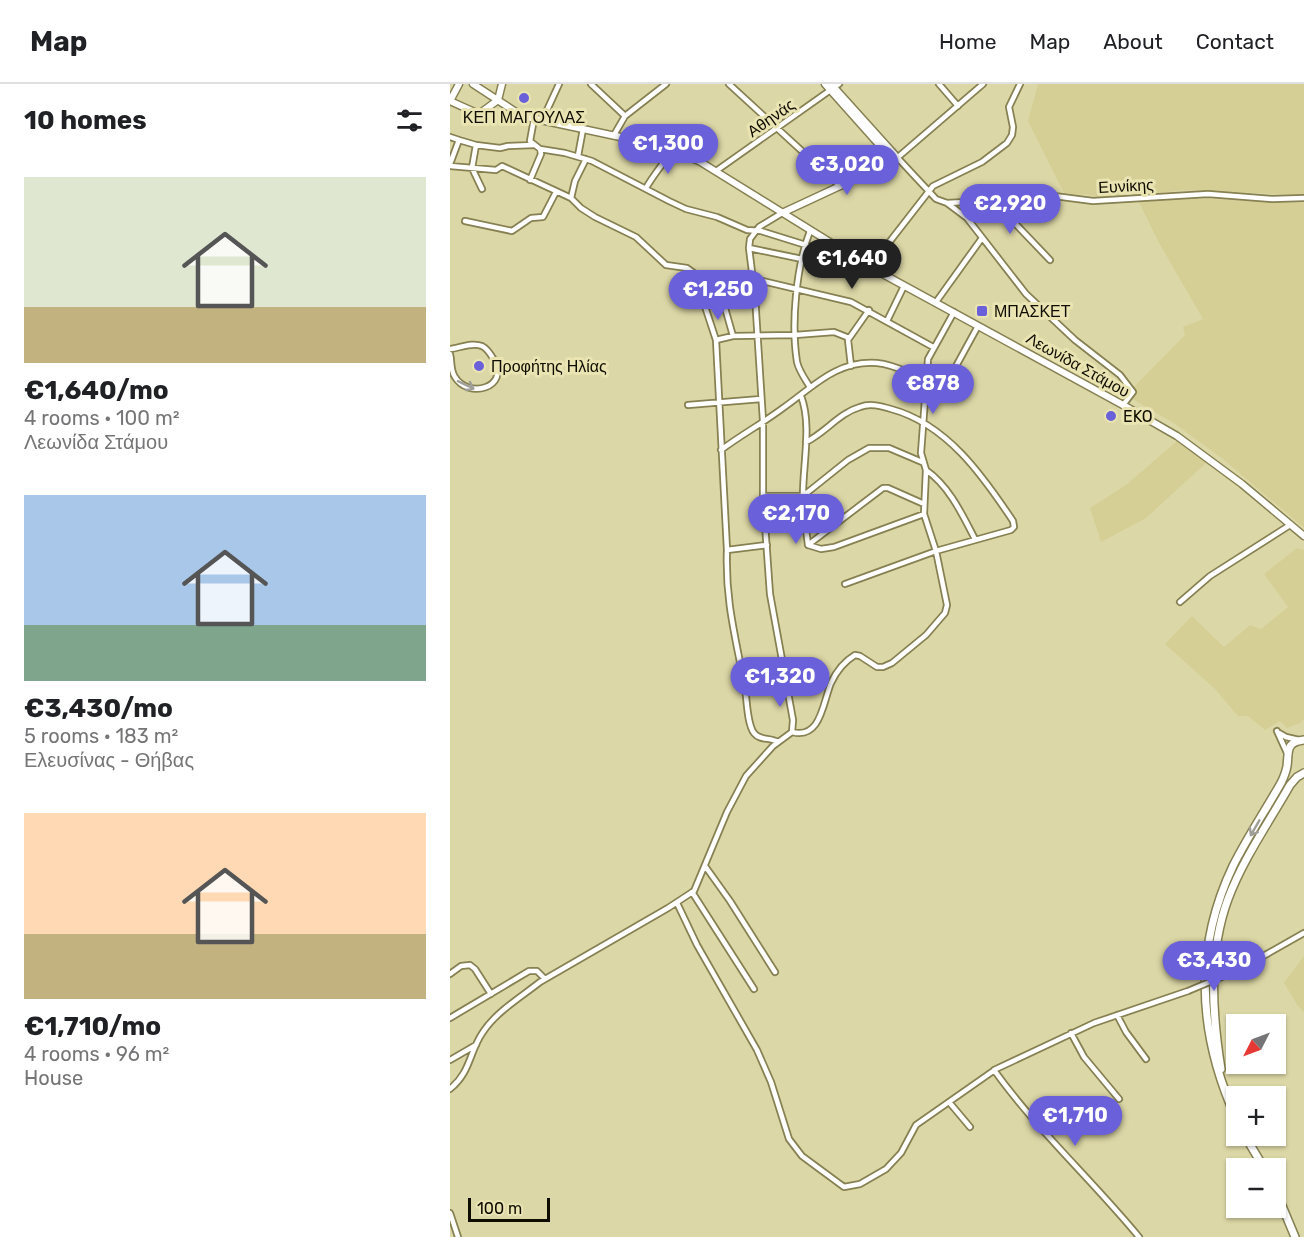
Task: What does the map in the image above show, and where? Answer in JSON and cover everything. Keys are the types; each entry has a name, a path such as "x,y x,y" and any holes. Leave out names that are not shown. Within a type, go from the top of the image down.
{"main road":[{"path":"459,84 450,101 479,114 498,100 502,84"},
{"name":"Λεωνίδα Στάμου","path":"473,84 522,116 614,135 672,150 699,161 870,267 1177,436 1208,458 1304,536"},
{"path":"782,213 894,157 834,87 825,84"},
{"path":"1226,1091 1214,1060 1206,1019 1205,979 1210,939 1229,877 1284,776 1288,761 1287,753 1291,745 1302,739"},
{"path":"1288,761 1294,770 1304,773"},
{"path":"1224,1086 1214,993 1216,952 1222,920 1231,892 1249,857 1290,785 1304,773"},
{"path":"1286,1214 1296,1237"}],"street":[{"path":"542,121 559,84"},
{"path":"591,84 625,116"},
{"path":"614,135 625,116 666,84"},
{"path":"729,84 840,186"},
{"path":"939,84 958,106"},
{"path":"983,84 894,157 936,199 947,203 967,218 1026,294 1075,340 1125,381 1133,392 1124,405"},
{"path":"870,267 928,191 946,178 982,162 1007,143 1012,135 1013,127 1009,108 1020,84"},
{"name":"Αθηνάς","path":"716,171 834,87"},
{"path":"534,119 531,141 534,145"},
{"path":"578,156 583,129"},
{"path":"450,137 476,145 500,148 534,145 578,156 608,168 686,208 717,217 747,230 825,251 846,252"},
{"path":"459,140 450,165 496,170 502,166 571,198 595,217 636,237 666,265 692,270 716,340 728,550 726,581 749,723 755,735 778,742"},
{"path":"476,145 472,168 482,189"},
{"path":"530,180 541,154 540,148"},
{"path":"646,188 672,150"},
{"path":"571,198 575,181 586,159"},
{"path":"465,221 512,231 531,218 543,216 556,192"},
{"name":"Ευνίκης","path":"947,203 965,202 987,194 1023,192 1093,201 1208,194 1304,198"},
{"path":"987,194 1050,260"},
{"path":"782,213 759,226 750,240 749,248 756,296 763,421 763,496 770,594 793,720 792,732"},
{"path":"810,231 802,259 794,310 797,364 810,387"},
{"path":"936,302 982,238"},
{"path":"749,248 802,259"},
{"path":"754,279 842,298 869,310 933,347"},
{"path":"887,321 904,286"},
{"path":"705,305 756,296"},
{"path":"723,301 733,336"},
{"path":"851,366 849,338 869,310"},
{"path":"954,312 928,359 921,453 926,470 948,491 975,539"},
{"path":"721,450 801,396 822,377 851,366 877,363 895,367 940,384 946,383 978,326"},
{"path":"716,340 733,336 834,332 849,338"},
{"path":"450,349 475,345 485,348 496,364 498,376 485,388 466,387 454,376 450,354"},
{"path":"801,396 806,442 803,496 808,545"},
{"path":"687,405 761,399"},
{"path":"806,442 853,410 866,405 899,411 942,435 971,464 1013,521 1014,527 1011,530 936,551 845,584"},
{"path":"763,496 803,496 848,460 869,448 889,448 922,462"},
{"path":"450,1089 466,1072 476,1045 490,1023 545,979 677,903 692,892 741,784 764,755 778,742 792,732 804,733 811,730 817,722 832,681 850,658 855,655 860,656 883,667 892,663 939,621 947,605 936,551 924,514 926,470"},
{"path":"808,545 883,488 888,488 924,504"},
{"path":"808,545 821,549 834,548 924,514"},
{"path":"1179,602 1210,576 1290,525"},
{"path":"728,550 767,545"},
{"path":"1287,753 1277,731 1286,737 1302,739"},
{"path":"705,866 775,972"},
{"path":"692,892 754,989"},
{"path":"677,903 697,945 757,1050 771,1082 789,1139 802,1156 844,1187 856,1186 886,1169 901,1153 916,1125 994,1070 1071,1033 1188,991 1244,968 1304,933"},
{"path":"450,974 461,966 470,965 491,994"},
{"path":"450,1018 529,971 537,971 545,979"},
{"path":"1117,1015 1126,1032 1146,1059"},
{"path":"1071,1033 1084,1057 1119,1099"},
{"path":"450,1060 476,1045"},
{"path":"994,1070 1139,1237"},
{"path":"949,1102 970,1127"},
{"path":"450,1213 458,1237"}],"shaded area":[{"path":"1038,84 1304,84 1304,195 1184,190 1132,196 1129,193 1123,193 1120,196 1101,198 1064,193 1028,121"},
{"path":"1206,199 1304,203 1304,528 1223,459 1175,424 1126,395 1185,335 1183,327 1203,319 1158,241 1138,200"},
{"path":"1177,441 1206,463 1146,518 1101,542 1090,508 1126,485"},
{"path":"1297,548 1304,550 1304,719 1287,728 1280,721 1265,730 1248,716 1238,716 1214,688 1165,644 1192,616 1224,647 1250,625 1261,629 1288,607 1264,574"},
{"path":"1286,780 1289,781 1245,860 1241,858"},
{"path":"1304,956 1304,1012 1284,983"}],"place":[{"name":"ΚΕΠ ΜΑΓΟΥΛΑΣ","path":"524,98"},
{"name":"ΜΠΑΣΚΕΤ","path":"982,311"},
{"name":"Προφήτης Ηλίας","path":"479,366"},
{"name":"EKO","path":"1111,416"}]}
